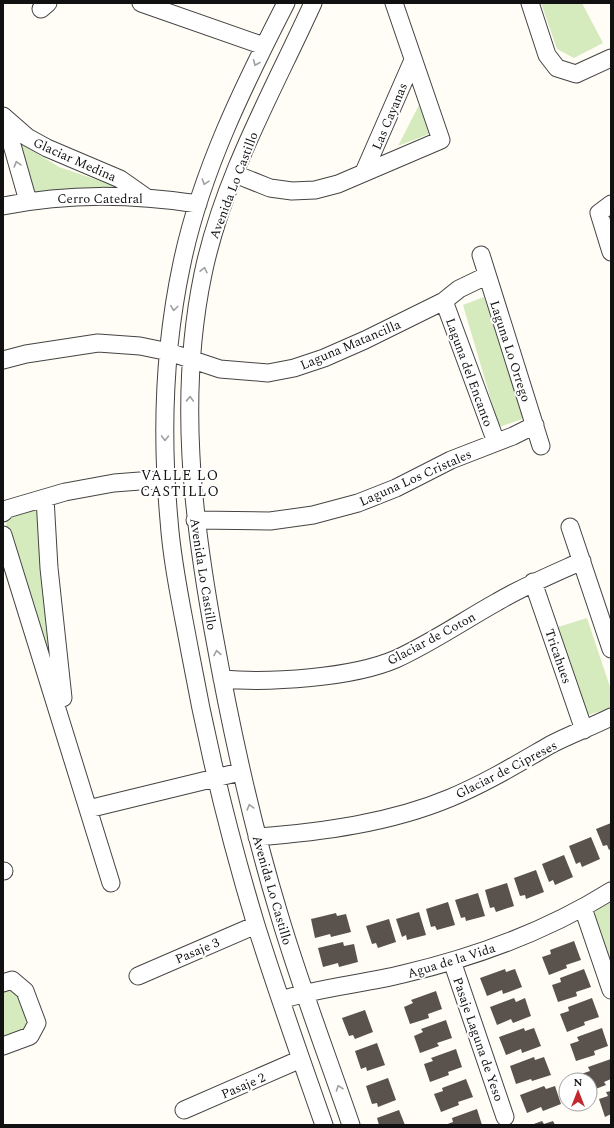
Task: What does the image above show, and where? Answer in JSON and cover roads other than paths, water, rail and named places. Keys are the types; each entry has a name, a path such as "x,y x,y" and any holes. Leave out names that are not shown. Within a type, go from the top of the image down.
{"street":[{"path":"141,3 264,46"},
{"name":"Avenida Lo Castillo","path":"286,3 264,46 211,164 198,204 183,260 174,304 189,422 191,479 195,520 222,679 240,772 279,916 351,1125"},
{"name":"Avenida Lo Castillo","path":"313,3 258,120 235,174 216,225 203,272 194,325 180,356 166,398 166,479 169,521 177,583 195,680 216,778 256,925 324,1125"},
{"name":"Las Cayanas","path":"235,174 270,188 292,191 315,190 338,184 441,140 394,3"},
{"path":"530,3 547,55 557,68 576,74 611,58"},
{"name":"Las Cayanas","path":"364,172 413,60"},
{"name":"Glaciar Medina","path":"4,117 27,137 47,148 120,178 147,198"},
{"name":"Glaciar Medina","path":"4,117 28,201"},
{"name":"Cerro Catedral","path":"3,206 58,197 94,195 147,198 198,204"},
{"path":"605,208 611,252"},
{"name":"Laguna Lo Orrego","path":"481,255 486,276 541,446"},
{"name":"Laguna Matancilla","path":"3,360 26,354 98,343 140,346 180,356 220,369 268,373 294,368 324,358 365,340 444,301 459,289 486,276"},
{"name":"Laguna del Encanto","path":"444,301 496,442"},
{"name":"Laguna Los Cristales","path":"195,520 270,521 313,515 358,503 396,488 451,460 513,436 535,425"},
{"path":"3,513 7,509 65,492 114,483 166,479"},
{"path":"45,498 48,568 59,672 71,752"},
{"path":"570,527 611,649"},
{"path":"3,535 111,883"},
{"name":"Glaciar de Coton","path":"222,679 246,681 279,680 368,668 396,659 533,582 582,561"},
{"name":"Tricahues","path":"533,582 584,730"},
{"name":"Glaciar de Cipreses","path":"257,837 318,831 381,819 415,810 482,784 515,767 551,745 611,718"},
{"path":"88,809 240,772"},
{"name":"Agua de la Vida","path":"281,1000 305,992 368,982 452,961 525,935 583,908 611,891"},
{"path":"583,908 611,990"},
{"name":"Pasaje 3","path":"138,976 256,925"},
{"name":"Pasaje Laguna de Yeso","path":"452,961 505,1117"},
{"path":"3,983 12,980 25,991 37,1023 30,1036 3,1046"},
{"name":"Pasaje 2","path":"184,1110 301,1059"}],"district":[{"name":"VALLE LO CASTILLO","path":"180,484"}]}
